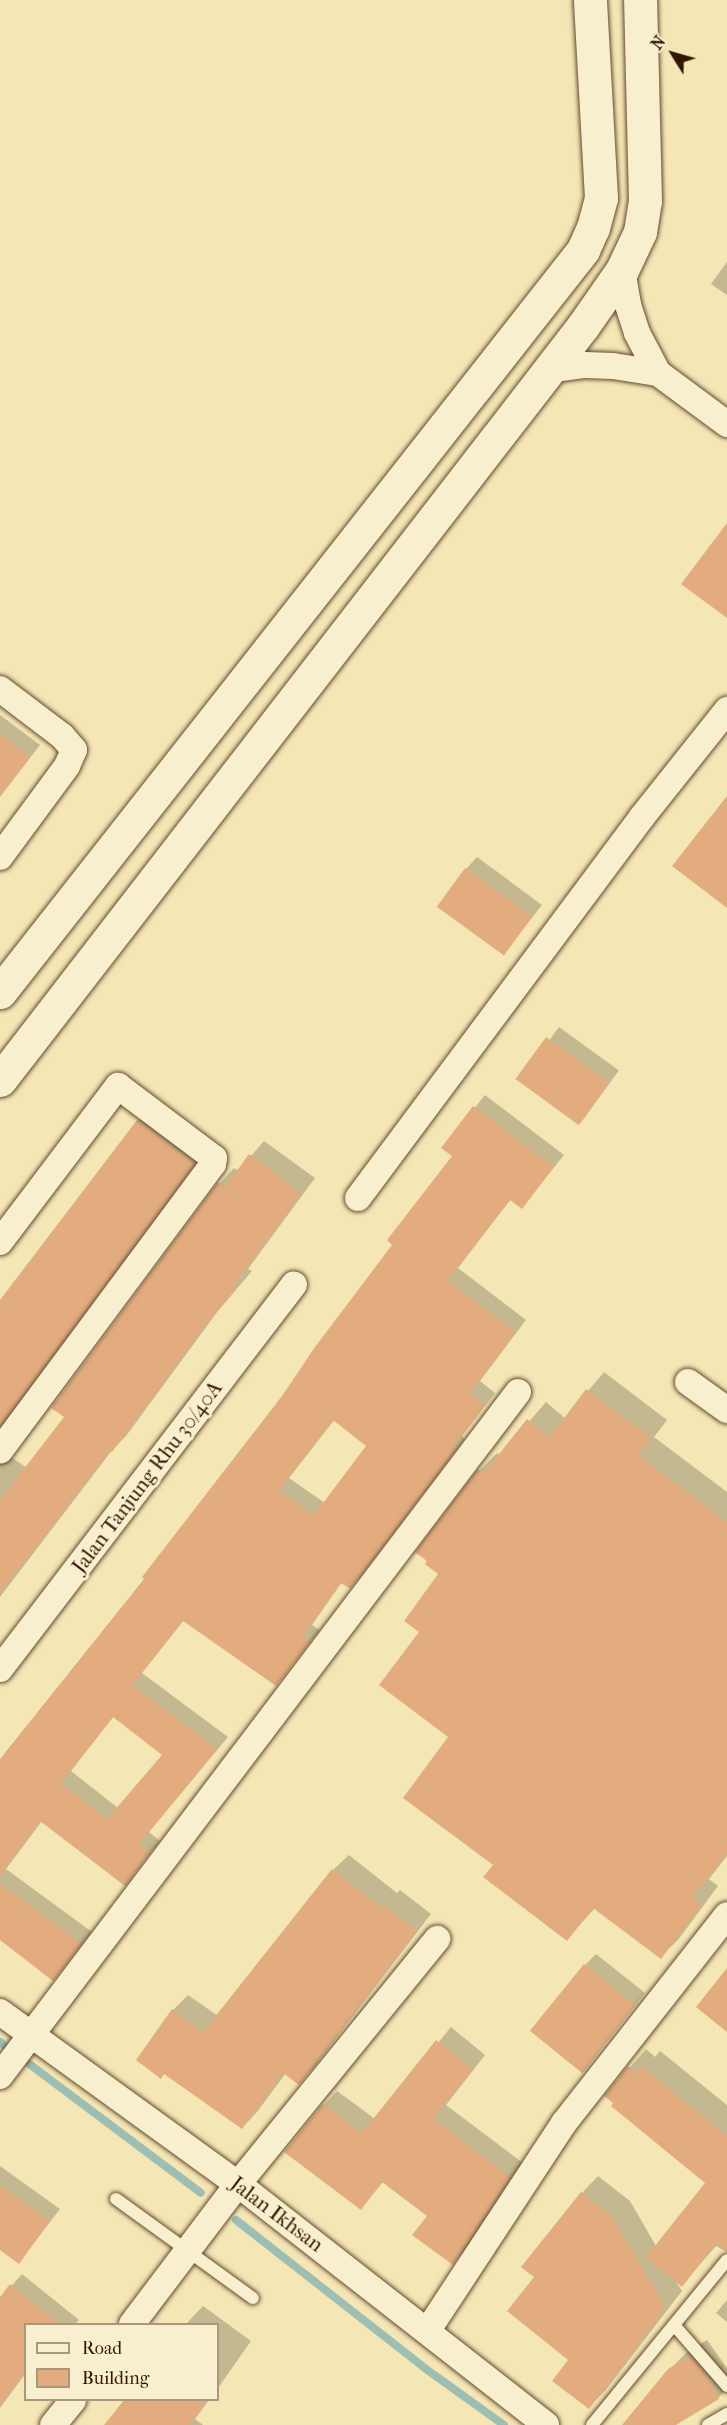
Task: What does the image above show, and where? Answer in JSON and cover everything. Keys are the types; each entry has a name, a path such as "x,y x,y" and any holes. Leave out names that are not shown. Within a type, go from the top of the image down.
{"main road":[{"path":"0,992 583,250 593,228 601,198 590,0"},
{"path":"0,1080 548,370 622,270 640,232 645,201 640,0"}],"street":[{"path":"622,270 628,305 638,333 658,373 727,424"},
{"path":"548,370 594,365 658,373"},
{"path":"0,689 62,736 74,750 67,766 0,857"},
{"path":"358,1198 642,817 727,710"},
{"path":"0,1242 118,1086 212,1154 213,1164 0,1451"},
{"name":"Jalan Tanjung Rhu 30/40A","path":"0,1670 294,1285"},
{"path":"688,1382 727,1410"},
{"path":"3,2073 518,1392"},
{"path":"428,2330 564,2123 727,1915"},
{"path":"134,2323 238,2184 437,1939"},
{"name":"Jalan Ikhsan","path":"0,2012 27,2041 238,2184 428,2330 546,2425"},
{"path":"53,2425 72,2401"}],"lane":[{"path":"116,2199 253,2298"},
{"path":"592,2425 727,2260"},
{"path":"674,2325 727,2386"},
{"path":"708,2425 727,2414"}],"building":[{"path":"727,523 727,618 681,584"},
{"path":"0,734 30,757 0,796"},
{"path":"727,796 727,908 672,866"},
{"path":"465,868 532,917 504,956 437,907"},
{"path":"546,1037 609,1083 579,1125 515,1079"},
{"path":"473,1106 554,1167 522,1209 510,1200 447,1280 516,1332 470,1393 485,1405 452,1448 455,1451 350,1589 341,1583 302,1636 310,1642 276,1686 183,1621 132,1685 217,1749 139,1844 150,1853 125,1886 40,1821 0,1875 0,1759 144,1579 142,1577 282,1396 315,1347 392,1245 387,1240 452,1156 441,1148","holes":["333,1420 366,1446 314,1515 279,1490","113,1717 162,1755 107,1819 60,1783"]},
{"path":"137,1120 195,1164 0,1426 0,1300"},
{"path":"249,1154 301,1193 235,1284 238,1286 203,1328 112,1452 110,1451 0,1593 0,1500 64,1417 51,1408 218,1182 225,1187"},
{"path":"586,1389 651,1438 638,1455 727,1522 727,1853 692,1897 702,1904 661,1959 593,1908 567,1941 483,1877 493,1865 403,1798 448,1737 379,1685 419,1632 404,1621 438,1574 415,1552 478,1469 484,1473 527,1419 550,1437"},
{"path":"332,1869 381,1907 383,1905 417,1930 299,2085 283,2073 242,2129 164,2074 161,2079 136,2060 172,2009 203,2032"},
{"path":"0,1884 82,1944 53,1981 0,1940"},
{"path":"584,1964 635,2006 581,2072 530,2031"},
{"path":"727,1968 727,2032 696,2007"},
{"path":"436,2040 473,2069 433,2119 510,2177 453,2265 412,2235 427,2216 382,2182 361,2210 284,2152 323,2104 362,2133"},
{"path":"628,2066 637,2073 642,2067 727,2136 727,2251 716,2243 682,2287 646,2257 705,2183 611,2106 613,2103 604,2096"},
{"path":"0,2185 50,2221 19,2264 0,2250"},
{"path":"581,2192 613,2218 664,2305 664,2311 589,2409 552,2381 568,2360 507,2311 534,2277 521,2267"},
{"path":"10,2284 58,2323 24,2323 24,2374 0,2405 0,2297"},
{"path":"690,2356 702,2370 719,2399 676,2425 622,2425 668,2369"},
{"path":"123,2401 207,2401 189,2425 104,2425"}],"waterway":[{"path":"0,2042 201,2193"},
{"path":"236,2220 426,2369 504,2425"}]}
